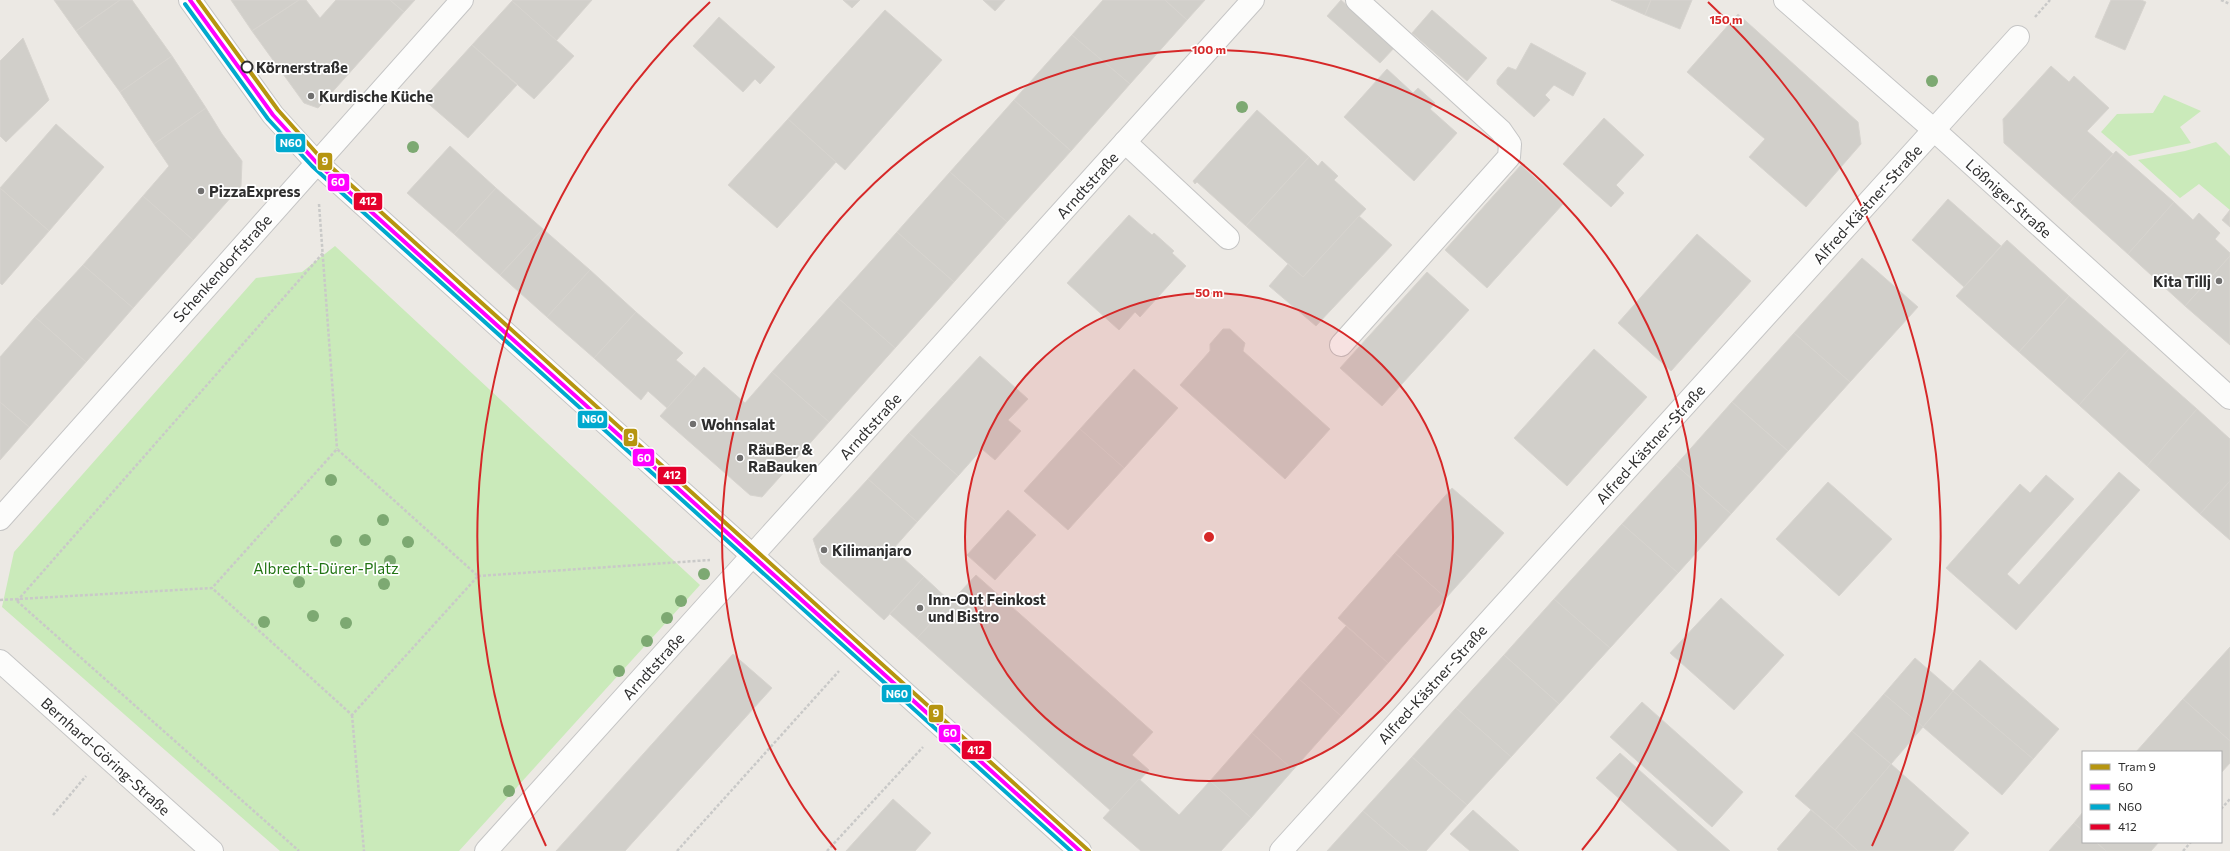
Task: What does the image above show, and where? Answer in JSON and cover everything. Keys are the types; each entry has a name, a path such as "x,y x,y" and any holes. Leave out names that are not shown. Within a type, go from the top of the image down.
{"street":[{"path":"190,0 266,105 316,162 1080,851"},
{"name":"Schenkendorfstraße","path":"0,519 316,162 462,0"},
{"name":"Arndtstraße","path":"486,851 1253,0"},
{"path":"1341,345 1509,157 1510,144 1502,131 1357,0"},
{"name":"Lößniger Straße","path":"1784,0 1934,130 2230,398"},
{"name":"Alfred-Kästner-Straße","path":"1281,851 2018,37"},
{"path":"1125,142 1228,238"},
{"name":"Bernhard-Göring-Straße","path":"0,661 212,851"}],"path":[{"path":"2220,0 2230,4"},
{"path":"316,162 337,449 478,576"},
{"path":"16,601 323,253"},
{"path":"0,600 16,601 212,588 337,449"},
{"path":"352,715 478,576 680,562"},
{"path":"212,588 352,715 364,851"},
{"path":"16,601 299,851"},
{"path":"677,851 857,651"},
{"path":"827,851 941,726"},
{"path":"53,815 104,754"},
{"path":"2222,808 2230,799"},
{"path":"2183,851 2190,843"}],"green space":[{"path":"2164,95 2201,111 2180,127 2191,143 2129,156 2101,132 2117,114 2153,113"},
{"path":"2216,142 2230,156 2230,210 2199,184 2180,198 2138,160 2185,151"},
{"name":"Albrecht-Dürer-Platz","path":"335,246 700,585 459,851 280,851 2,607 14,552 256,278 302,272"}],"building":[{"path":"54,0 120,0 76,31"},
{"path":"120,0 132,0 172,56 120,92 76,31"},
{"path":"231,0 299,0 252,31"},
{"path":"299,0 306,0 320,18 336,0 390,0 404,12 318,108 304,103 252,31"},
{"path":"390,0 415,0 404,12"},
{"path":"592,0 556,41 512,1"},
{"path":"843,0 860,0 852,8"},
{"path":"983,0 1005,0 995,11"},
{"path":"1103,0 1165,0 1187,20 1130,84 1072,35"},
{"path":"1165,0 1205,0 1187,20"},
{"path":"1341,0 1395,47 1380,63 1327,16"},
{"path":"1611,0 1651,0 1645,15"},
{"path":"1651,0 1692,0 1680,29 1645,15"},
{"path":"2111,0 2141,0 2146,2 2125,50 2095,37"},
{"path":"512,1 574,56 534,99 472,45"},
{"path":"885,10 942,60 845,170 788,119"},
{"path":"1432,10 1487,58 1467,81 1412,33"},
{"path":"1738,14 1858,122 1861,144 1806,207 1749,157 1765,139 1687,72"},
{"path":"719,17 775,67 760,84 755,79 743,92 693,46"},
{"path":"1072,35 1130,84 1071,151 1014,100"},
{"path":"23,38 49,100 6,142 0,136 0,61"},
{"path":"1531,43 1586,73 1573,96 1554,85 1545,95 1550,100 1534,117 1497,84 1497,80 1508,67 1516,70"},
{"path":"472,45 517,85 468,138 423,99"},
{"path":"172,56 206,108 154,144 120,92"},
{"path":"2051,66 2069,82 2074,76 2109,108 2087,131 2113,154 2070,202 2004,143 2003,119"},
{"path":"1387,69 1413,93 1418,88 1435,103 1430,109 1457,133 1414,181 1344,117"},
{"path":"1014,100 1071,151 1007,222 950,172"},
{"path":"206,108 222,134 242,161 241,186 193,240 143,196 169,166 154,144"},
{"path":"1257,110 1309,157 1246,226 1197,182 1195,184 1193,181"},
{"path":"1604,118 1644,155 1616,185 1624,193 1611,207 1563,164"},
{"path":"788,119 836,162 777,228 728,185"},
{"path":"56,124 104,167 49,231 0,188"},
{"path":"450,146 496,188 454,234 407,193"},
{"path":"2116,151 2174,202 2128,254 2070,202"},
{"path":"1309,157 1318,166 1322,161 1338,176 1334,180 1366,209 1303,277 1246,226"},
{"path":"1521,165 1563,204 1487,288 1445,250"},
{"path":"950,172 1007,222 954,282 897,232"},
{"path":"0,188 49,231 2,285 0,283"},
{"path":"496,188 543,229 500,275 454,234"},
{"path":"143,196 193,240 133,308 83,265"},
{"path":"1948,199 2001,246 1964,287 1912,240"},
{"path":"2174,202 2193,220 2199,213 2220,233 2215,239 2230,253 2230,256 2185,306 2128,254"},
{"path":"2230,210 2230,227 2222,220"},
{"path":"1129,215 1152,235 1154,233 1174,251 1172,253 1186,266 1140,317 1135,312 1119,330 1067,283"},
{"path":"1359,216 1392,245 1316,326 1269,286 1288,264 1303,277"},
{"path":"543,229 590,270 547,317 500,275"},
{"path":"897,232 954,282 895,348 838,298"},
{"path":"1697,234 1751,281 1671,371 1618,323"},
{"path":"2007,240 2069,296 2019,352 1956,296"},
{"name":"Kita Tillj","path":"2230,256 2230,345 2185,306"},
{"path":"1862,258 1918,307 1850,382 1794,333"},
{"path":"83,265 133,308 86,362 35,317"},
{"path":"590,270 636,312 594,358 547,317"},
{"path":"1427,272 1469,310 1382,406 1340,368"},
{"path":"2069,296 2129,349 2079,405 2019,352"},
{"path":"838,298 895,348 829,422 772,372"},
{"path":"636,312 683,353 676,360 696,377 667,408 648,391 641,400 594,358"},
{"path":"35,317 86,362 29,427 0,402 0,357"},
{"path":"1223,329 1230,329 1245,343 1243,351 1330,429 1285,479 1180,385 1210,351 1210,344"},
{"path":"1794,333 1850,382 1788,451 1732,402"},
{"path":"1594,349 1647,397 1567,486 1514,438"},
{"path":"2129,349 2197,409 2147,466 2079,405"},
{"path":"980,356 1028,399 1008,420 1021,431 995,460 982,449 958,476 909,433"},
{"path":"704,367 745,403 772,372 829,422 762,497 750,495 660,416"},
{"path":"1134,369 1178,408 1124,468 1080,429"},
{"path":"0,402 29,427 0,460"},
{"path":"1732,402 1788,451 1731,514 1676,465"},
{"path":"2197,409 2230,439 2230,481 2200,514 2147,466"},
{"path":"1080,429 1124,468 1068,530 1024,491"},
{"path":"909,433 958,476 917,522 868,479"},
{"path":"1676,465 1731,514 1678,573 1622,524"},
{"path":"2119,472 2140,490 2016,630 1946,568 2020,484 2030,493 2046,475 2074,499 2007,574 2019,585"},
{"path":"868,479 917,522 893,549 924,577 884,620 821,563 813,539"},
{"path":"2230,481 2230,540 2200,514"},
{"path":"1828,482 1892,539 1839,596 1776,539"},
{"path":"1452,488 1504,533 1446,598 1395,553"},
{"path":"1008,510 1036,535 995,580 967,555"},
{"path":"1622,524 1678,573 1610,648 1554,599"},
{"path":"1395,553 1446,598 1388,663 1338,618"},
{"path":"976,575 1153,732 1132,755 1149,770 1111,811 917,638"},
{"name":"Inn-Out Feinkost und Bistro","path":"924,577 951,602 917,638 890,614"},
{"path":"1721,598 1784,655 1734,710 1670,653"},
{"path":"1554,599 1610,648 1559,704 1504,655"},
{"path":"1346,626 1388,663 1341,716 1299,679"},
{"path":"2230,647 2230,741 2183,699"},
{"path":"733,654 772,688 625,851 556,851"},
{"path":"1504,655 1559,704 1511,757 1456,708"},
{"path":"1915,658 1953,691 1923,727 1884,694"},
{"path":"1980,660 2059,729 2033,759 1953,691"},
{"path":"1299,679 1341,716 1293,770 1252,733"},
{"path":"1953,691 2033,759 2002,795 1923,727"},
{"path":"1884,694 1923,727 1891,764 1852,731"},
{"path":"2183,699 2230,741 2230,763 2222,772 2222,751 2137,751"},
{"path":"1642,702 1743,792 1712,827 1610,737"},
{"path":"1456,708 1511,757 1467,805 1412,757"},
{"path":"1852,731 1891,764 1835,830 1795,796"},
{"path":"1252,733 1293,770 1251,818 1210,781"},
{"path":"1620,753 1730,851 1678,851 1596,778"},
{"path":"1412,757 1467,805 1426,851 1409,851 1363,811"},
{"path":"1891,764 1969,833 1953,851 1858,851 1835,830"},
{"path":"1139,779 1179,815 1210,781 1251,818 1221,851 1141,851 1103,818"},
{"path":"893,799 931,833 915,851 846,851"},
{"path":"1473,810 1519,851 1470,851 1450,834"},
{"path":"1811,810 1858,851 1779,851 1777,849"},
{"path":"1363,811 1409,851 1327,851"},
{"path":"2082,813 2082,830 2074,823"},
{"path":"2074,823 2082,830 2082,843 2097,843 2106,851 2049,851"},
{"path":"2097,843 2158,843 2151,851 2106,851"}],"tram line":[{"name":"9","path":"198,0 278,110 320,157 1089,851"}],"transit line":[{"name":"60","path":"190,0 273,115 316,162 1080,851"},
{"name":"412","path":"197,0 278,111 320,158 1084,847"},
{"name":"N60","path":"185,4 268,119 312,166 1071,851"}],"place":[{"name":"Körnerstraße","path":"247,67"},
{"name":"Kurdische Küche","path":"311,96"},
{"name":"PizzaExpress","path":"201,191"},
{"name":"Kita Tillj","path":"2219,281"},
{"name":"Wohnsalat","path":"693,424"},
{"name":"RäuBer & RaBauken","path":"740,458"},
{"name":"Kilimanjaro","path":"824,550"},
{"name":"Inn-Out Feinkost und Bistro","path":"920,608"}]}
